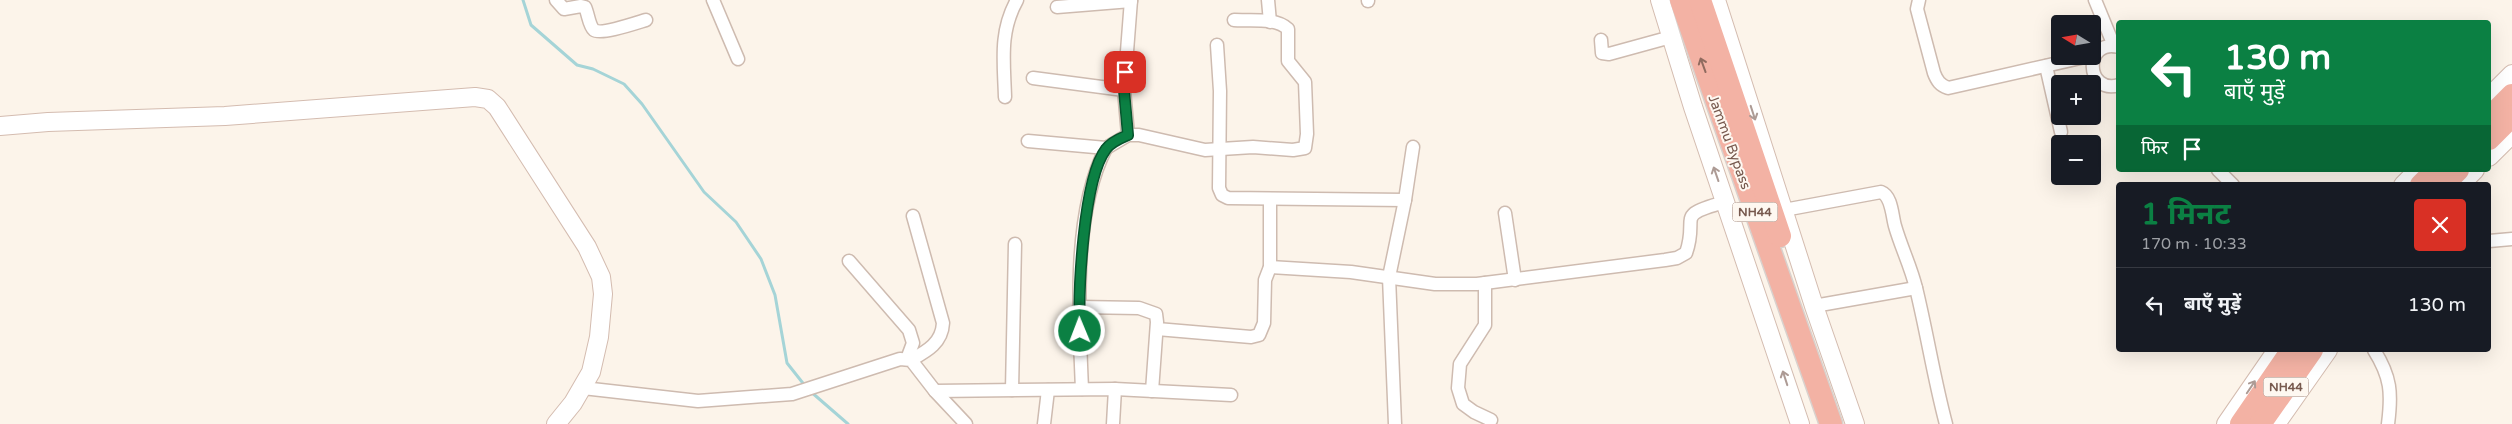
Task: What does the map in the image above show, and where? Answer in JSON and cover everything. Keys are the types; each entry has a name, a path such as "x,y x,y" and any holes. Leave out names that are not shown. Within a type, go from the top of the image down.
{"highway":[{"name":"Jammu Bypass","path":"1681,0 1831,424"},
{"name":"Jammu Bypass","path":"1700,0 1844,424"},
{"path":"2491,116 2512,95"},
{"path":"2491,137 2512,116"},
{"path":"2424,182 2434,172"},
{"path":"2446,182 2456,172"},
{"name":"NH44","path":"2241,424 2291,352"},
{"name":"NH44","path":"2260,424 2311,352"}],"street":[{"path":"556,0 564,9 585,7 592,29 596,31 605,31 646,20"},
{"path":"713,0 738,59"},
{"path":"1005,97 1005,34 1008,17 1017,0"},
{"path":"1268,0 1270,22"},
{"path":"1660,0 1725,202 1800,424"},
{"path":"1716,0 1814,306 1855,424"},
{"path":"1919,0 1917,9 1934,73 1938,82 1948,88 2051,65"},
{"path":"2095,0 2116,46 2101,50"},
{"path":"1057,7 1131,1 1124,90 1128,135"},
{"path":"1082,389 1079,307 1086,214 1100,160 1106,148 1128,135 1140,135 1193,149 1253,147 1302,150 1307,144 1305,82 1288,61 1288,29 1280,24 1270,22 1234,20"},
{"path":"1601,40 1602,53 1610,54 1671,37"},
{"path":"1217,45 1220,91 1219,188 1222,195 1235,199 1270,200 1404,200"},
{"path":"2092,65 2097,79 2108,86 2116,85"},
{"path":"2046,66 2061,132"},
{"path":"2491,95 2512,74"},
{"path":"1033,78 1124,90"},
{"path":"0,126 48,122 225,116 475,97 488,99 496,107 587,247 601,277 603,294 599,337 591,372 583,388 556,424"},
{"path":"2491,155 2512,134"},
{"path":"1028,141 1106,148"},
{"path":"1395,424 1389,277 1414,147"},
{"path":"2220,172 2230,182"},
{"path":"2406,182 2416,172"},
{"path":"2463,182 2473,172"},
{"path":"1784,210 1881,192 1885,193 1916,288 1934,379 1946,424"},
{"path":"1157,329 1251,337 1259,335 1264,323 1264,280 1270,267 1270,200"},
{"path":"1270,267 1350,272 1434,284 1485,283 1677,258 1686,253 1689,224 1692,215 1702,208 1725,202"},
{"path":"1505,213 1514,280"},
{"path":"583,388 698,401 774,397 802,391 909,359 935,345 943,331 943,323 913,216"},
{"path":"2491,242 2512,239"},
{"path":"1012,390 1015,244"},
{"path":"850,261 909,330 913,343 909,359"},
{"path":"1485,283 1485,325 1460,364 1458,388 1463,404 1491,420"},
{"path":"1814,306 1916,288"},
{"path":"1079,307 1125,307 1150,311 1157,317 1152,391"},
{"path":"2226,424 2275,352"},
{"path":"2276,424 2327,352"},
{"path":"2375,352 2387,372 2390,385 2388,424"},
{"path":"909,359 934,391 966,424"},
{"path":"934,391 1115,389 1231,395"},
{"path":"1112,424 1115,389"},
{"path":"1044,424 1048,390"}],"waterway":[{"path":"523,0 531,25 577,65 593,69 624,84 642,104 704,192 736,222 761,259 775,295 787,363 806,387"},
{"path":"810,391 848,424"}],"route":[{"path":"1080,331 1079,307 1086,214 1100,160 1106,148 1128,135 1124,90 1125,72"}]}
